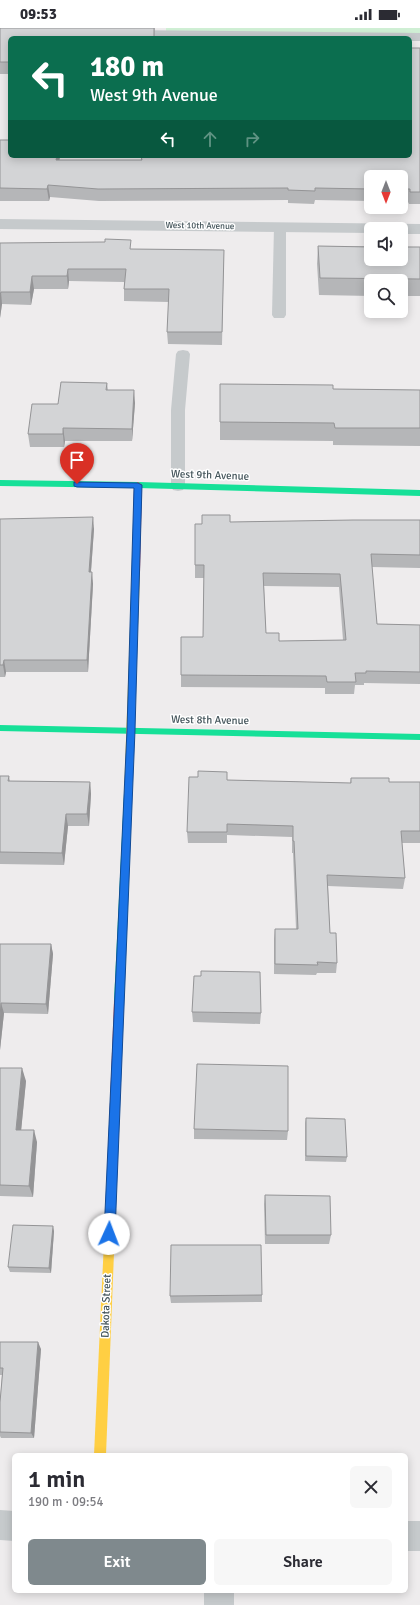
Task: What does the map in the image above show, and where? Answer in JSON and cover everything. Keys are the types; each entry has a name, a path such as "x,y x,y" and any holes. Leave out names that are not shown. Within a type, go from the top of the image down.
{"street":[{"path":"110,34 317,36"},
{"name":"West 10th Avenue","path":"0,224 364,228"},
{"name":"West 10th Avenue","path":"408,229 420,229"},
{"name":"West 9th Avenue","path":"0,483 138,485 420,493"},
{"name":"Dakota Street","path":"100,1453 131,730 138,485"},
{"name":"West 8th Avenue","path":"0,728 420,737"},
{"path":"0,1525 12,1526"},
{"path":"408,1536 420,1536"},
{"path":"219,1593 219,1605"}],"lane":[{"path":"279,315 280,227"},
{"path":"178,486 178,410 183,354"}],"green space":[{"path":"166,28 420,28 420,37 166,35"}],"building":[{"path":"0,28 154,28 154,36 8,36 8,62 0,62"},
{"path":"412,48 420,48 420,192 410,192 410,189 408,189 408,170 364,170 364,189 315,188 315,191 288,190 288,188 98,189 48,185 47,189 0,188 0,140 8,140 8,158 56,158 56,160 142,160 142,158 412,158"},
{"path":"105,239 131,240 130,249 224,250 222,332 167,332 169,289 124,289 126,269 68,269 67,276 32,276 30,292 1,292 0,295 0,243 105,242"},
{"path":"318,246 364,247 364,266 408,266 408,247 420,247 420,279 408,279 408,274 364,274 364,278 320,278"},
{"path":"61,382 107,383 106,390 134,390 132,429 63,428 63,434 28,434 32,404 58,404"},
{"path":"220,384 333,385 333,389 420,390 420,428 335,428 334,423 220,422"},
{"path":"202,515 230,515 230,522 420,520 420,555 371,554 377,624 420,625 420,672 366,671 366,673 355,673 356,682 327,682 326,676 181,675 181,637 203,637 204,565 195,565 195,524 202,524","holes":["263,573 340,574 346,640 279,641 279,633 266,633"]},
{"path":"93,517 89,572 92,572 87,660 4,660 3,665 0,665 0,519"},
{"path":"198,771 227,772 227,780 351,783 351,778 389,778 389,782 420,782 420,831 401,831 405,878 327,875 330,933 336,933 337,963 317,962 318,965 275,964 275,929 298,929 293,826 227,824 227,832 187,832 189,777 198,777"},
{"path":"0,776 9,776 8,781 90,782 87,814 66,814 62,853 0,852"},
{"path":"0,944 51,944 46,1004 1,1003 0,1017"},
{"path":"201,971 260,972 261,1013 192,1012 194,976 201,976"},
{"path":"197,1064 288,1066 288,1131 194,1129"},
{"path":"0,1068 22,1068 16,1130 34,1130 29,1186 0,1185"},
{"path":"306,1118 345,1119 347,1157 306,1156"},
{"path":"265,1195 330,1196 331,1235 266,1235"},
{"path":"13,1225 53,1226 49,1268 8,1267"},
{"path":"171,1245 261,1245 262,1295 170,1296"},
{"path":"0,1342 38,1342 31,1433 0,1432 0,1402 3,1368 0,1368"}],"traffic: fast":[{"path":"0,483 138,485 420,493"},
{"path":"0,728 420,737"},
{"path":"119,1001 128,794"}],"traffic: slow":[{"path":"128,794 136,572"},
{"path":"100,1453 112,1177"}],"traffic: jam":[{"path":"136,572 138,485"},
{"path":"112,1177 119,1001"}],"route":[{"path":"77,484 138,485 131,730 109,1234"}]}
